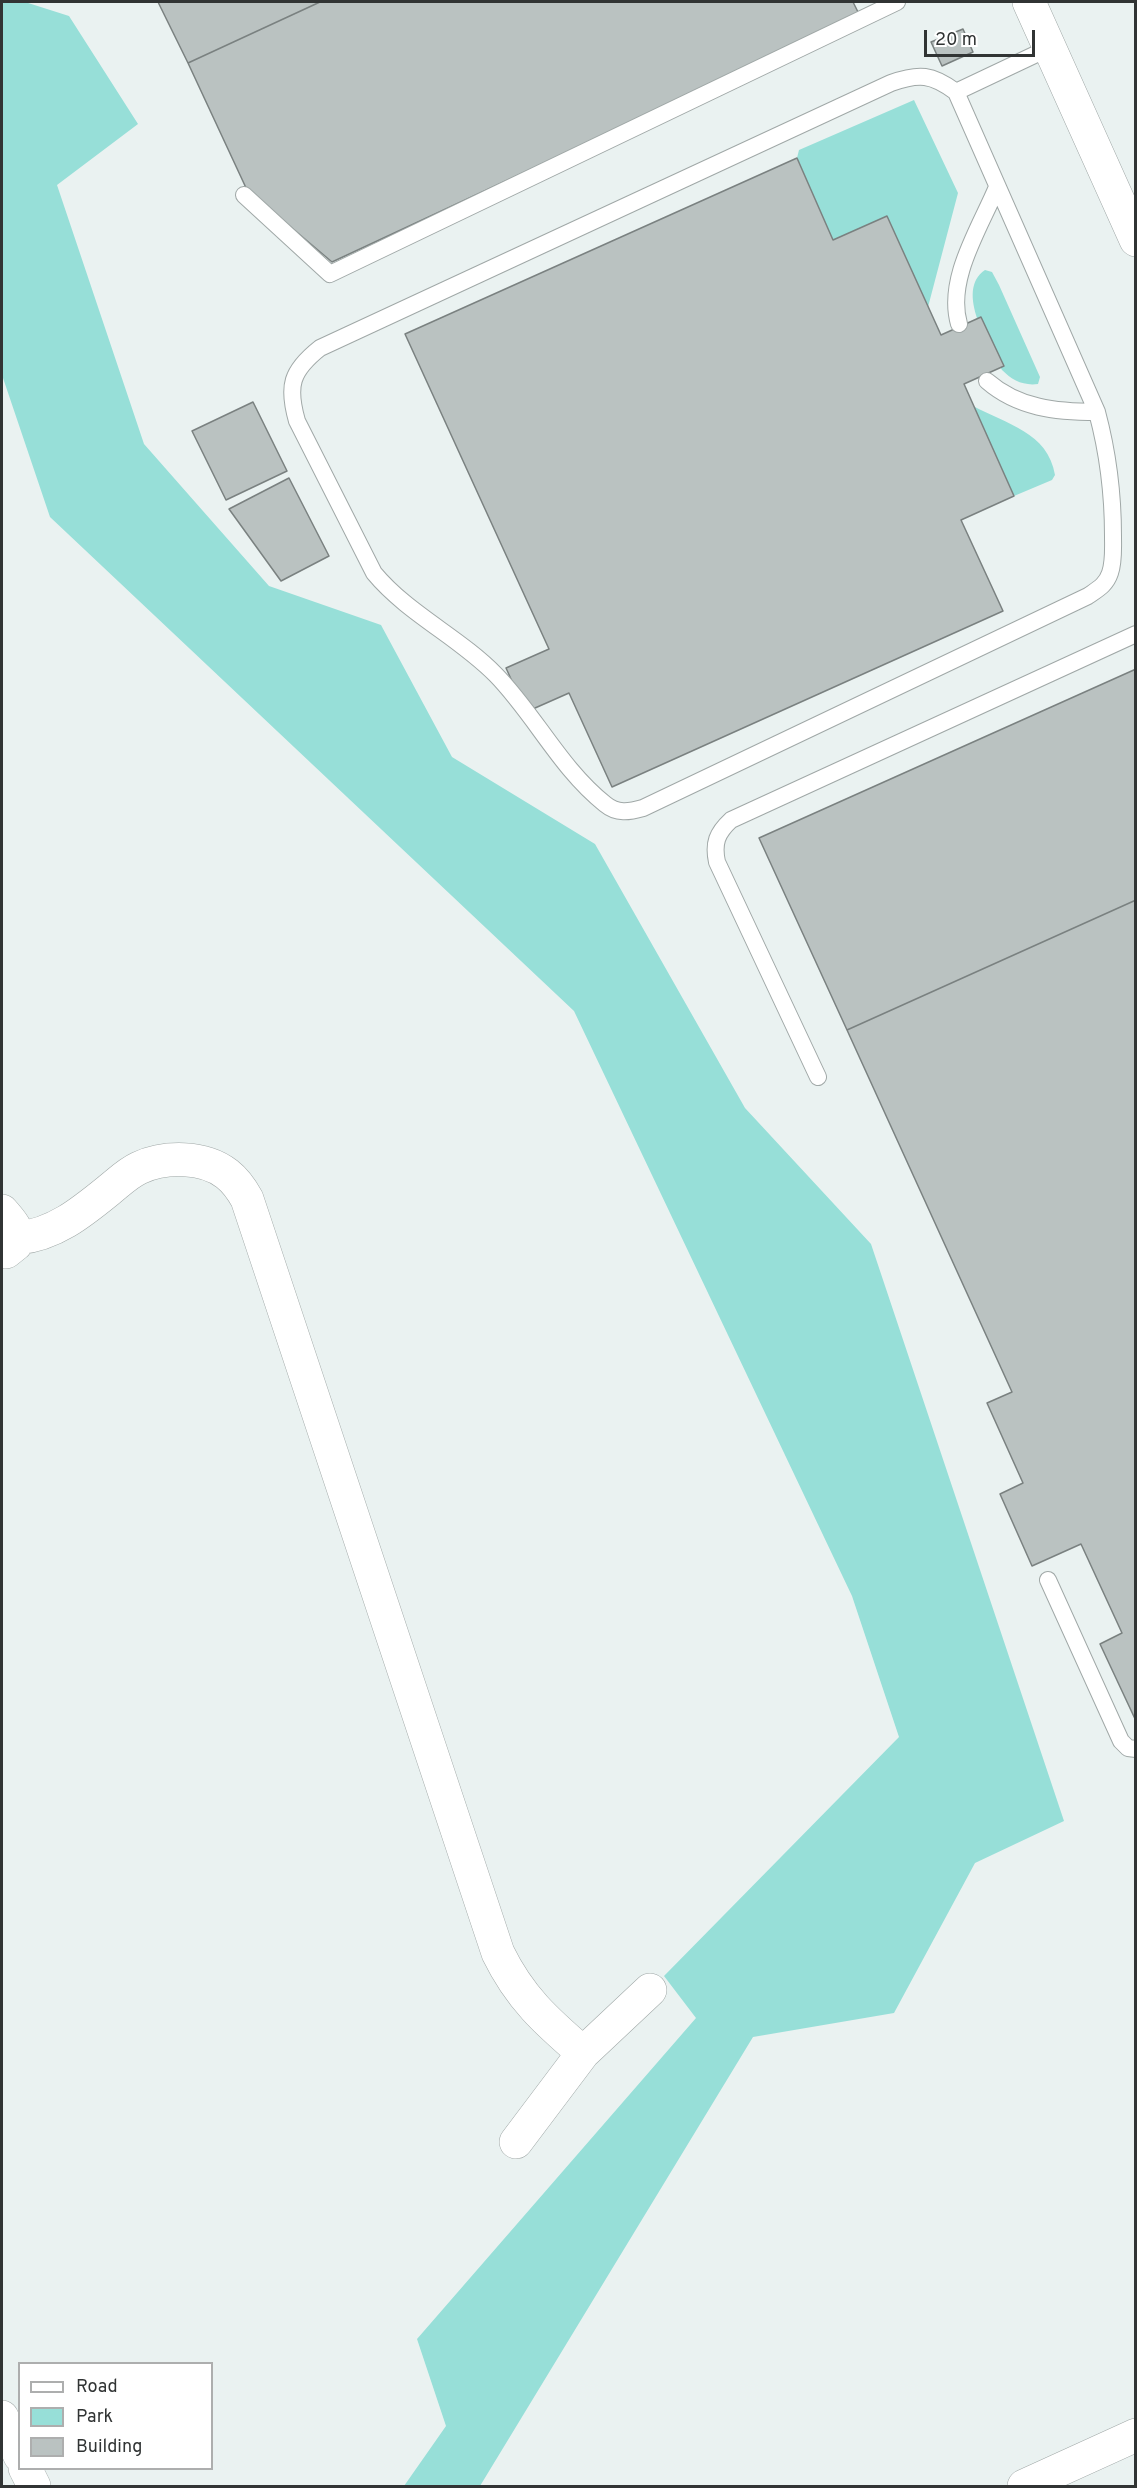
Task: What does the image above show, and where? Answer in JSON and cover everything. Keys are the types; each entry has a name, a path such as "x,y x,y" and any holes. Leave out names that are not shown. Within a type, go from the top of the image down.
{"street":[{"path":"1029,2 1136,240"},
{"path":"7,1234 33,1237 59,1226 138,1168 156,1162 198,1161 227,1174 240,1187 247,1199 498,1953 512,1980 527,2000 547,2022 583,2053"},
{"path":"516,2142 583,2053 650,1990"},
{"path":"2,2417 18,2452"},
{"path":"1024,2487 1136,2435"},
{"path":"26,2470 34,2487"}],"lane":[{"path":"244,195 330,274 897,2"},
{"path":"956,92 1049,48"},
{"path":"915,76 930,76 956,92 998,187 1097,412 1106,444 1113,526 1110,572 1103,586 1088,596 632,811 615,811 605,804 557,754 499,677 477,655 390,592 374,573 297,421 292,405 291,389 295,373 306,359 320,348 891,83 915,76"},
{"path":"959,324 955,311 958,276 998,187"},
{"path":"987,381 1000,392 1019,402 1072,412 1097,412"},
{"path":"818,1077 717,862 716,838 721,829 731,820 1136,634"},
{"path":"1048,1580 1120,1741 1128,1748 1136,1749"}],"green space":[{"path":"2,2 25,2 69,16 138,124 57,185 144,444 269,586 381,625 452,757 595,844 745,1108 871,1244 1064,1821 975,1863 894,2013 753,2037 480,2486 404,2486 446,2426 417,2339 696,2018 664,1976 899,1737 852,1596 574,1011 50,517 2,375"},
{"path":"914,100 958,193 928,307 887,217 833,240 797,158 799,150"},
{"path":"985,270 992,272 999,285 1040,377 1038,384 1023,383 1006,374 983,333 977,319 973,291 976,279"},
{"path":"973,406 1012,424 1035,439 1051,460 1055,475 1052,480 1014,496"}],"building":[{"path":"158,2 320,2 188,63"},
{"path":"320,2 853,2 860,16 332,262 247,190 188,63"},
{"path":"963,29 973,52 942,66 931,42"},
{"path":"797,158 833,240 887,216 941,335 981,317 1004,366 964,384 1014,496 961,520 1003,611 612,787 569,693 526,712 506,668 549,649 405,334"},
{"path":"253,402 287,471 226,500 192,431"},
{"path":"289,478 329,556 281,581 229,509"},
{"path":"1136,669 1136,900 847,1030 759,838"},
{"path":"1136,900 1136,1721 1100,1644 1122,1633 1081,1544 1032,1566 1000,1494 1023,1483 987,1403 1012,1392 847,1030"}]}
